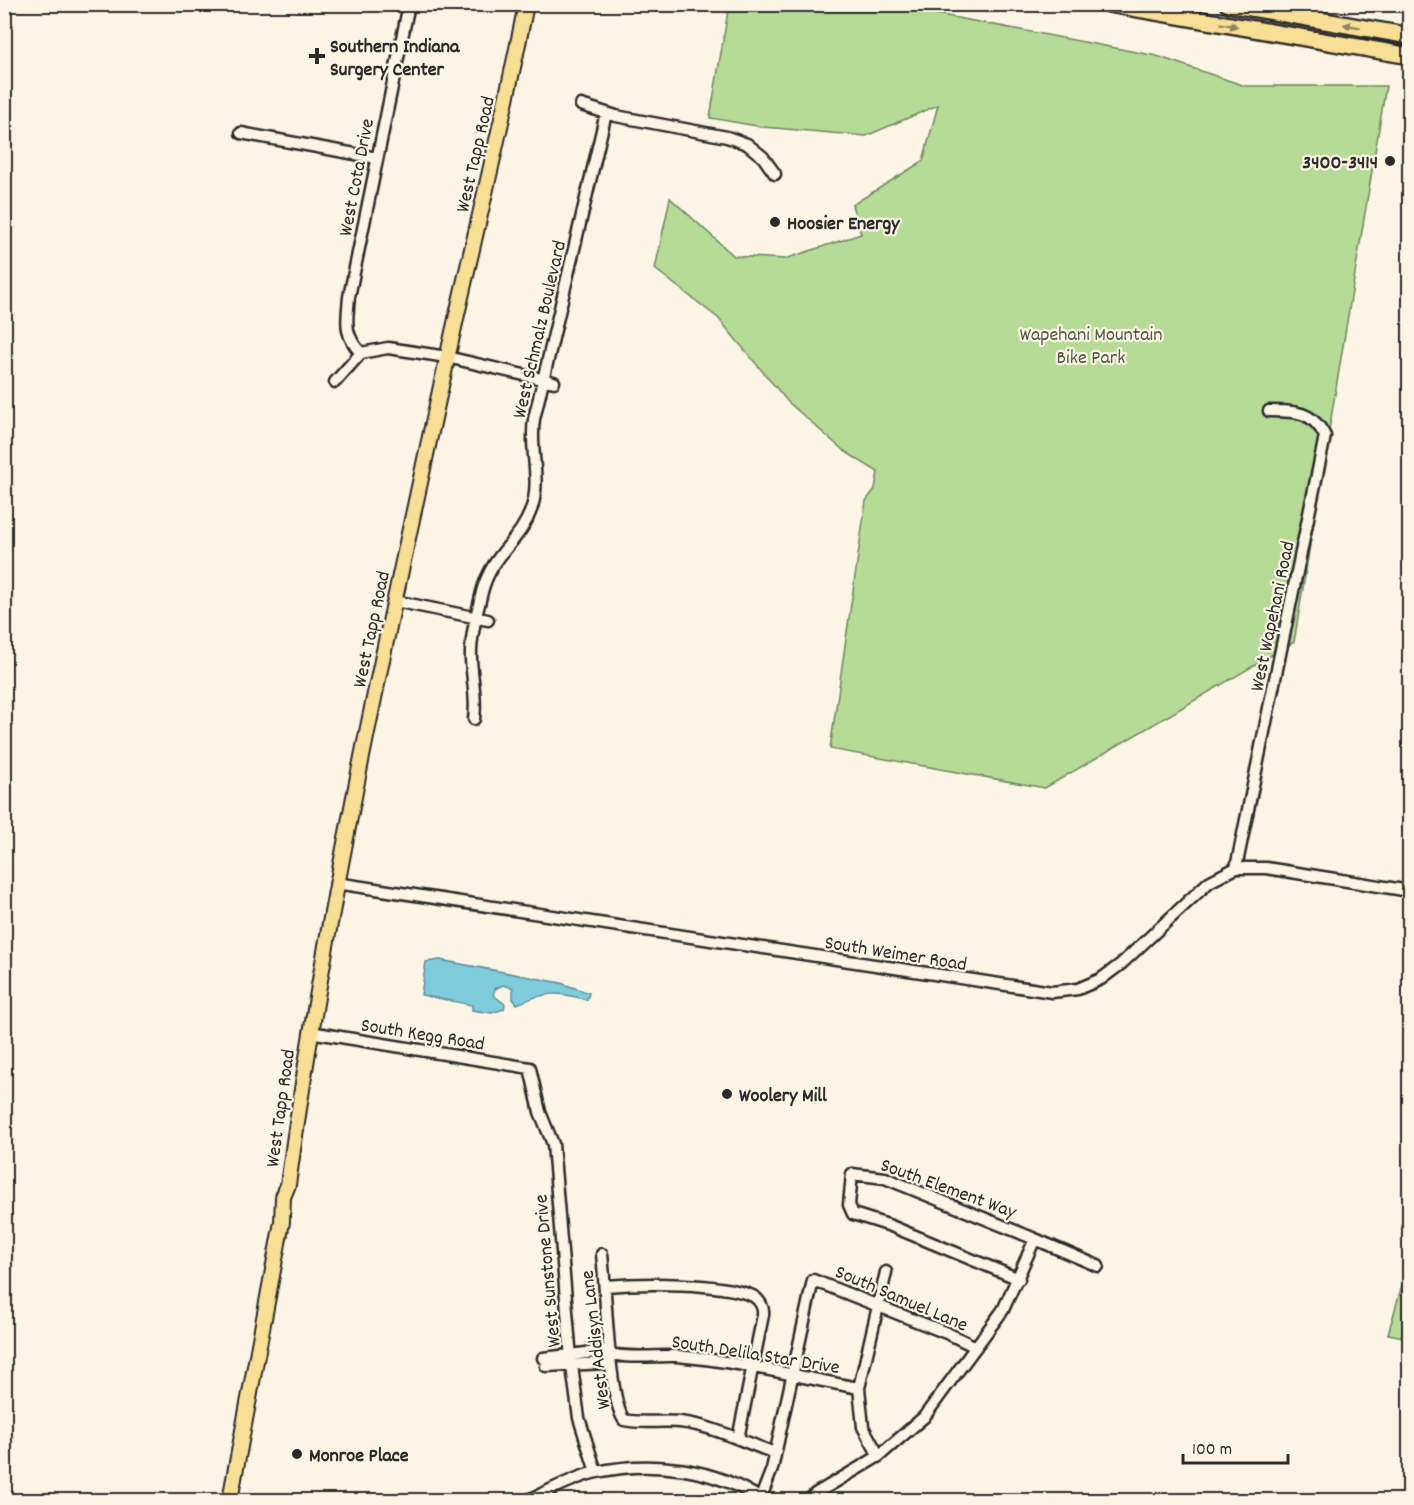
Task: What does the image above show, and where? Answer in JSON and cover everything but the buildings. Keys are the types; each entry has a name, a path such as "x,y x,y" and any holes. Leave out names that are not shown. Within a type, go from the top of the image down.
{"highway":[{"path":"1109,4 1410,56"},
{"path":"1228,4 1410,36"}],"main road":[{"name":"West Tapp Road","path":"510,85 519,4"},
{"name":"West Tapp Road","path":"230,1500 282,1222 286,1217 290,1198 288,1185 310,1032 336,883 447,357 510,85 526,4"},
{"path":"510,85 527,38 535,4"}],"street":[{"name":"West Cota Drive","path":"361,353 350,342 347,326 349,297 409,4"},
{"path":"581,105 606,113 747,144 763,157 775,174"},
{"name":"West Schmalz Boulevard","path":"474,719 476,708 471,648 482,619 491,566 523,526 533,506 537,481 533,428 550,380 606,113"},
{"path":"241,133 377,158"},
{"path":"1410,179 1407,189 1410,199"},
{"path":"335,382 361,353 388,348 447,357 550,380"},
{"name":"West Wapehani Road","path":"1236,868 1325,436 1318,423 1301,413 1269,411"},
{"path":"396,601 482,619"},
{"name":"South Weimer Road","path":"336,883 1052,993 1078,989 1106,976 1209,882 1236,868 1266,868 1410,891"},
{"name":"South Kegg Road","path":"310,1032 530,1068"},
{"name":"West Sunstone Drive","path":"530,1068 539,1108 553,1144 579,1418 596,1472"},
{"name":"South Element Way","path":"1019,1279 891,1226 853,1214 849,1204 852,1174 885,1178 1098,1266"},
{"name":"South Element Way","path":"809,1500 815,1494 879,1456 924,1417 1003,1310 1019,1279 1035,1239"},
{"name":"West Addisyn Lane","path":"602,1254 618,1413 624,1420 682,1422 738,1439"},
{"path":"879,1456 863,1427 859,1388 886,1272"},
{"name":"South Samuel Lane","path":"791,1376 813,1280 976,1347"},
{"path":"606,1286 663,1284 704,1287 752,1296 762,1307 763,1315 738,1439 775,1453"},
{"name":"South Delila Star Drive","path":"544,1362 572,1359 604,1351 611,1356 651,1354 706,1359 859,1388"},
{"path":"528,1500 596,1472 631,1467 667,1467 717,1478 739,1486 760,1500 772,1469 791,1376"}],"green space":[{"name":"Wapehani Mountain Bike Park","path":"729,5 889,5 1157,56 1245,86 1386,86 1294,642 1045,788 830,749 866,501 875,489 878,472 844,451 788,402 718,318 655,269 670,198 734,256 785,259 861,234 852,205 923,161 938,105 866,136 763,127 710,118"},
{"path":"1410,1282 1409,1338 1388,1334 1402,1285"}],"water":[{"path":"440,960 561,983 589,993 587,1000 551,994 517,1004 513,999 513,988 503,985 495,989 493,995 505,1004 504,1009 492,1013 472,1010 472,1005 421,995 426,962"}],"place":[{"name":"Southern Indiana Surgery Center","path":"317,56"},
{"name":"3400-3414","path":"1390,161"},
{"name":"Hoosier Energy","path":"775,222"},
{"name":"Woolery Mill","path":"727,1094"},
{"name":"Monroe Place","path":"297,1454"}]}
